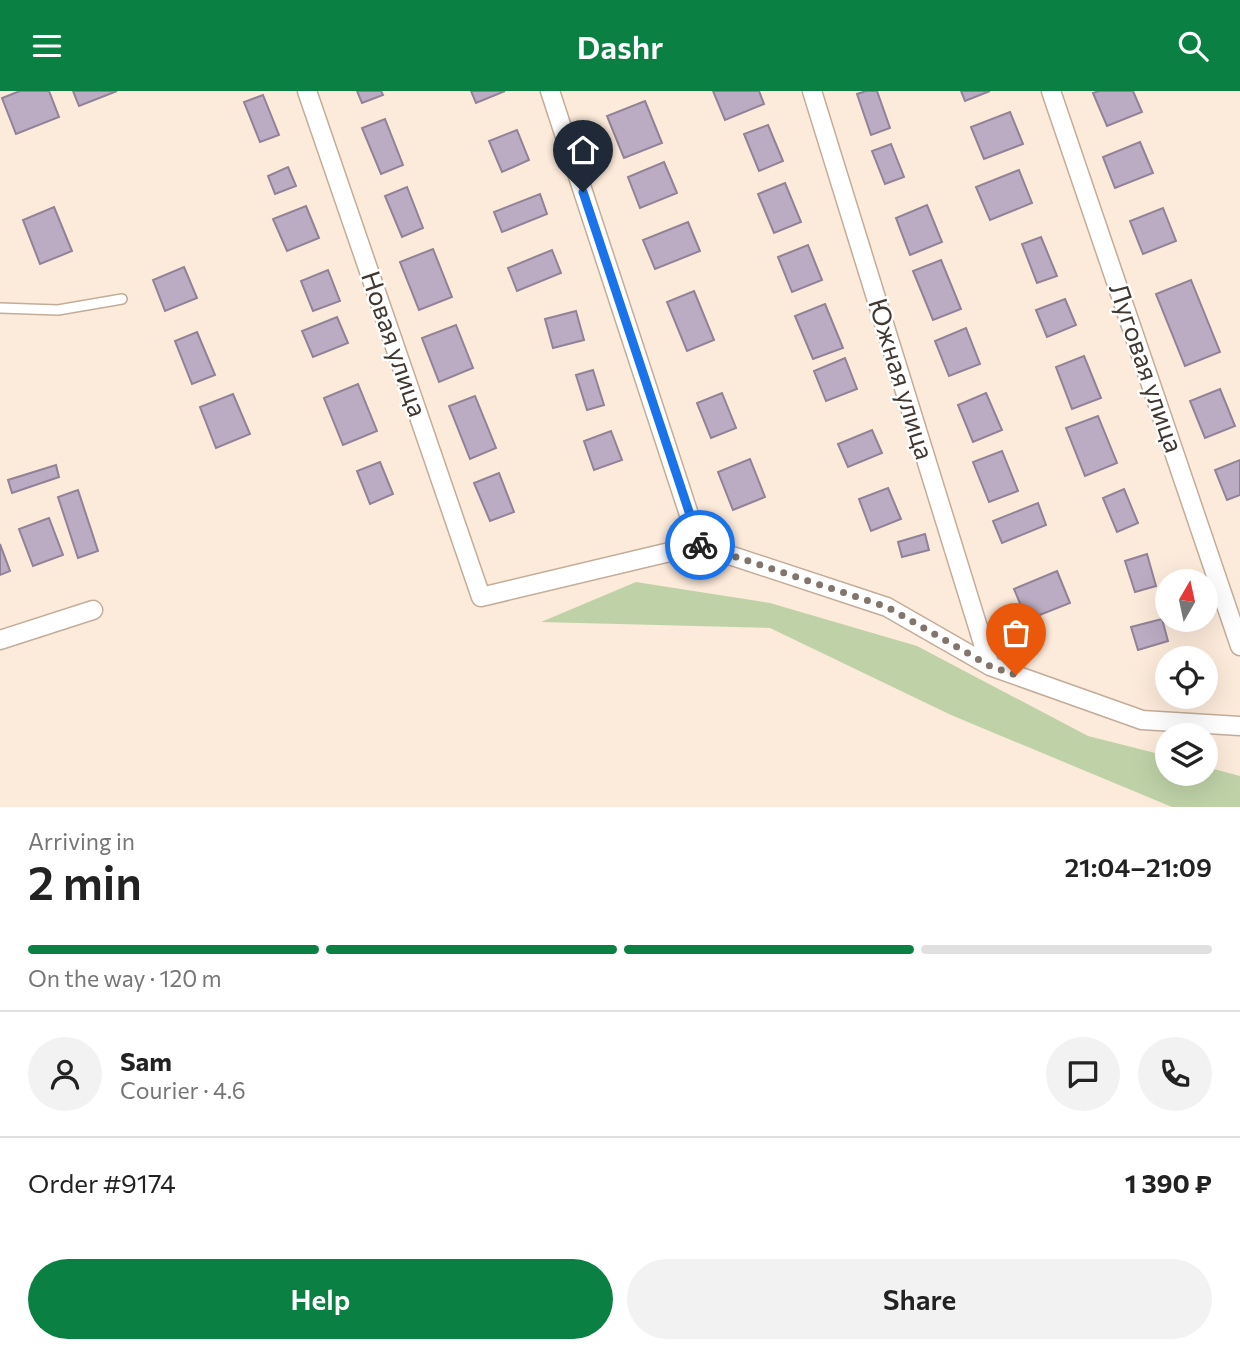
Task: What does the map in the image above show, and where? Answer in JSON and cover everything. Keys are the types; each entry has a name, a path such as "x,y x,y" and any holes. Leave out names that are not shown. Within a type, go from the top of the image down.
{"street":[{"name":"Новая улица","path":"307,91 481,597 699,545"},
{"path":"550,91 699,545 887,607 990,666 1142,720 1240,726"},
{"name":"Южная улица","path":"812,91 990,666"},
{"name":"Луговая улица","path":"1051,91 1240,646"},
{"path":"0,640 93,610"}],"lane":[{"path":"0,308 58,310 122,299"}],"green space":[{"path":"636,582 770,603 917,646 1088,736 1155,753 1155,786 1218,786 1218,770 1240,776 1240,807 1172,807 951,715 770,628 541,622"}],"building":[{"path":"20,91 49,91 59,117 16,134 2,98"},
{"path":"73,91 117,91 79,106"},
{"path":"357,91 381,91 383,95 362,103"},
{"path":"471,91 505,91 476,103"},
{"path":"713,91 759,91 764,104 725,120"},
{"path":"877,91 890,128 871,135 857,94"},
{"path":"961,91 990,91 965,101"},
{"path":"1133,91 1142,112 1107,126 1093,93"},
{"path":"263,95 279,135 260,142 244,102"},
{"path":"645,101 662,143 624,158 607,116"},
{"path":"1010,112 1023,144 984,159 971,127"},
{"path":"385,119 403,165 381,174 362,128"},
{"path":"768,125 783,161 759,171 744,134"},
{"path":"517,130 529,160 502,172 489,141"},
{"path":"1140,142 1153,173 1115,188 1103,157"},
{"path":"891,144 904,177 885,184 872,151"},
{"path":"664,162 677,193 640,208 628,177"},
{"path":"288,167 296,186 275,194 268,176"},
{"path":"1019,170 1032,203 990,220 976,187"},
{"path":"785,183 801,222 774,233 758,194"},
{"path":"407,187 423,228 402,237 385,196"},
{"path":"540,194 547,214 502,232 494,212"},
{"path":"927,205 942,242 910,255 896,218"},
{"path":"306,206 319,238 287,251 273,219"},
{"path":"54,207 72,251 40,264 23,220"},
{"path":"1163,208 1176,241 1143,254 1130,221"},
{"path":"688,222 700,251 655,269 643,240"},
{"path":"1041,237 1057,276 1037,283 1022,244"},
{"path":"808,245 822,280 792,292 778,257"},
{"path":"433,249 452,297 419,310 400,262"},
{"path":"552,250 561,273 517,291 508,268"},
{"path":"941,260 961,309 933,320 913,271"},
{"path":"184,267 197,298 165,311 153,280"},
{"path":"328,270 340,301 313,311 301,281"},
{"path":"1191,280 1220,352 1185,366 1156,294"},
{"path":"694,291 714,340 687,351 667,302"},
{"path":"1065,299 1076,325 1047,337 1036,310"},
{"path":"825,304 843,348 813,359 795,316"},
{"path":"576,311 584,340 553,348 545,319"},
{"path":"337,317 348,343 313,357 302,331"},
{"path":"456,325 473,368 439,382 422,338"},
{"path":"966,328 980,364 949,376 935,341"},
{"path":"197,332 215,375 192,384 175,341"},
{"path":"1084,356 1101,398 1072,409 1056,367"},
{"path":"845,358 857,389 826,401 814,371"},
{"path":"593,370 604,405 587,410 576,375"},
{"path":"358,384 377,431 343,445 324,398"},
{"path":"1220,389 1235,426 1205,438 1190,401"},
{"path":"722,393 736,428 711,438 697,403"},
{"path":"986,393 1002,430 973,442 958,405"},
{"path":"233,394 250,434 216,448 200,407"},
{"path":"475,396 496,448 470,459 449,406"},
{"path":"1098,416 1117,463 1085,476 1066,428"},
{"path":"872,430 882,453 848,467 838,444"},
{"path":"611,431 622,460 594,470 584,441"},
{"path":"1002,451 1018,491 989,502 973,462"},
{"path":"750,459 765,497 733,510 718,472"},
{"path":"1240,460 1240,495 1227,500 1215,470"},
{"path":"380,462 393,494 370,504 357,471"},
{"path":"56,465 59,477 12,493 8,480"},
{"path":"499,473 514,512 490,521 474,483"},
{"path":"888,488 901,519 871,531 859,499"},
{"path":"1124,489 1138,523 1117,532 1103,498"},
{"path":"78,490 98,551 78,558 58,497"},
{"path":"1038,503 1046,525 1002,543 993,521"},
{"path":"49,518 63,555 33,566 19,529"},
{"path":"925,534 929,550 902,557 898,542"},
{"path":"0,544 10,571 0,575"},
{"path":"1147,554 1155,586 1135,592 1125,561"},
{"path":"1057,571 1070,603 1027,620 1014,589"},
{"path":"1155,621 1155,632 1166,632 1168,641 1138,650 1131,627"}],"way so far":[{"path":"700,545 887,607 990,666 1016,675"}],"route":[{"path":"583,192 700,545"}]}
